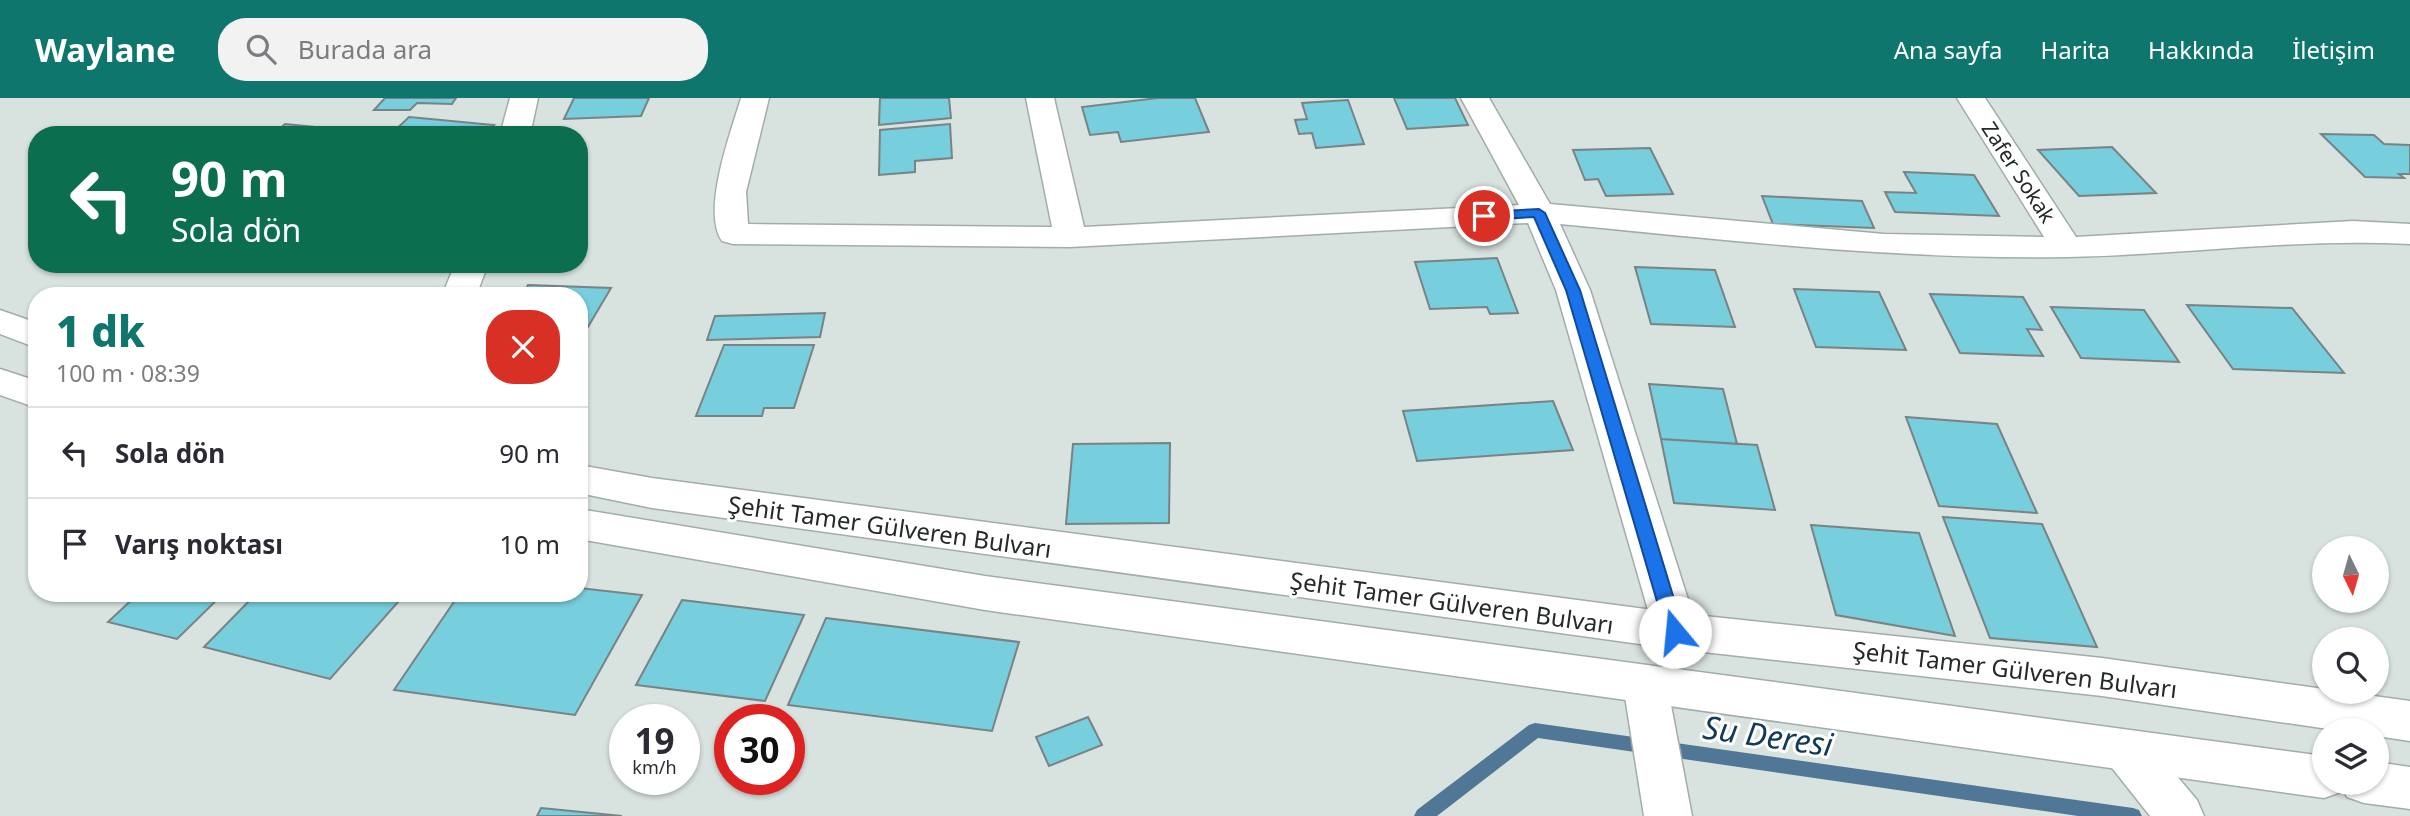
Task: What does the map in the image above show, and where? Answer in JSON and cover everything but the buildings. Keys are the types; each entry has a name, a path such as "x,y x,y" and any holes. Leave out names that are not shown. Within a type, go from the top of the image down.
{"street":[{"path":"517,126 524,98"},
{"path":"755,98 730,192 733,234 1070,237 1539,213 1884,244 2067,247 2353,231 2410,234"},
{"path":"1040,98 1070,237"},
{"path":"1475,98 1539,213 1573,290 1675,632"},
{"name":"Zafer Sokak","path":"1971,98 2067,247"},
{"path":"0,321 28,333"},
{"path":"0,382 28,392"},
{"name":"Şehit Tamer Gülveren Bulvarı","path":"588,480 706,500 1675,632 2102,677 2410,721"},
{"name":"Şehit Tamer Gülveren Bulvarı","path":"588,526 2154,784 2312,777"},
{"path":"1648,700 1665,799"},
{"path":"2389,786 2410,789"}],"waterway":[{"name":"Su Deresi","path":"1423,816 1535,730 2133,816"}],"route":[{"path":"1484,216 1539,213 1573,290 1675,632"}]}
